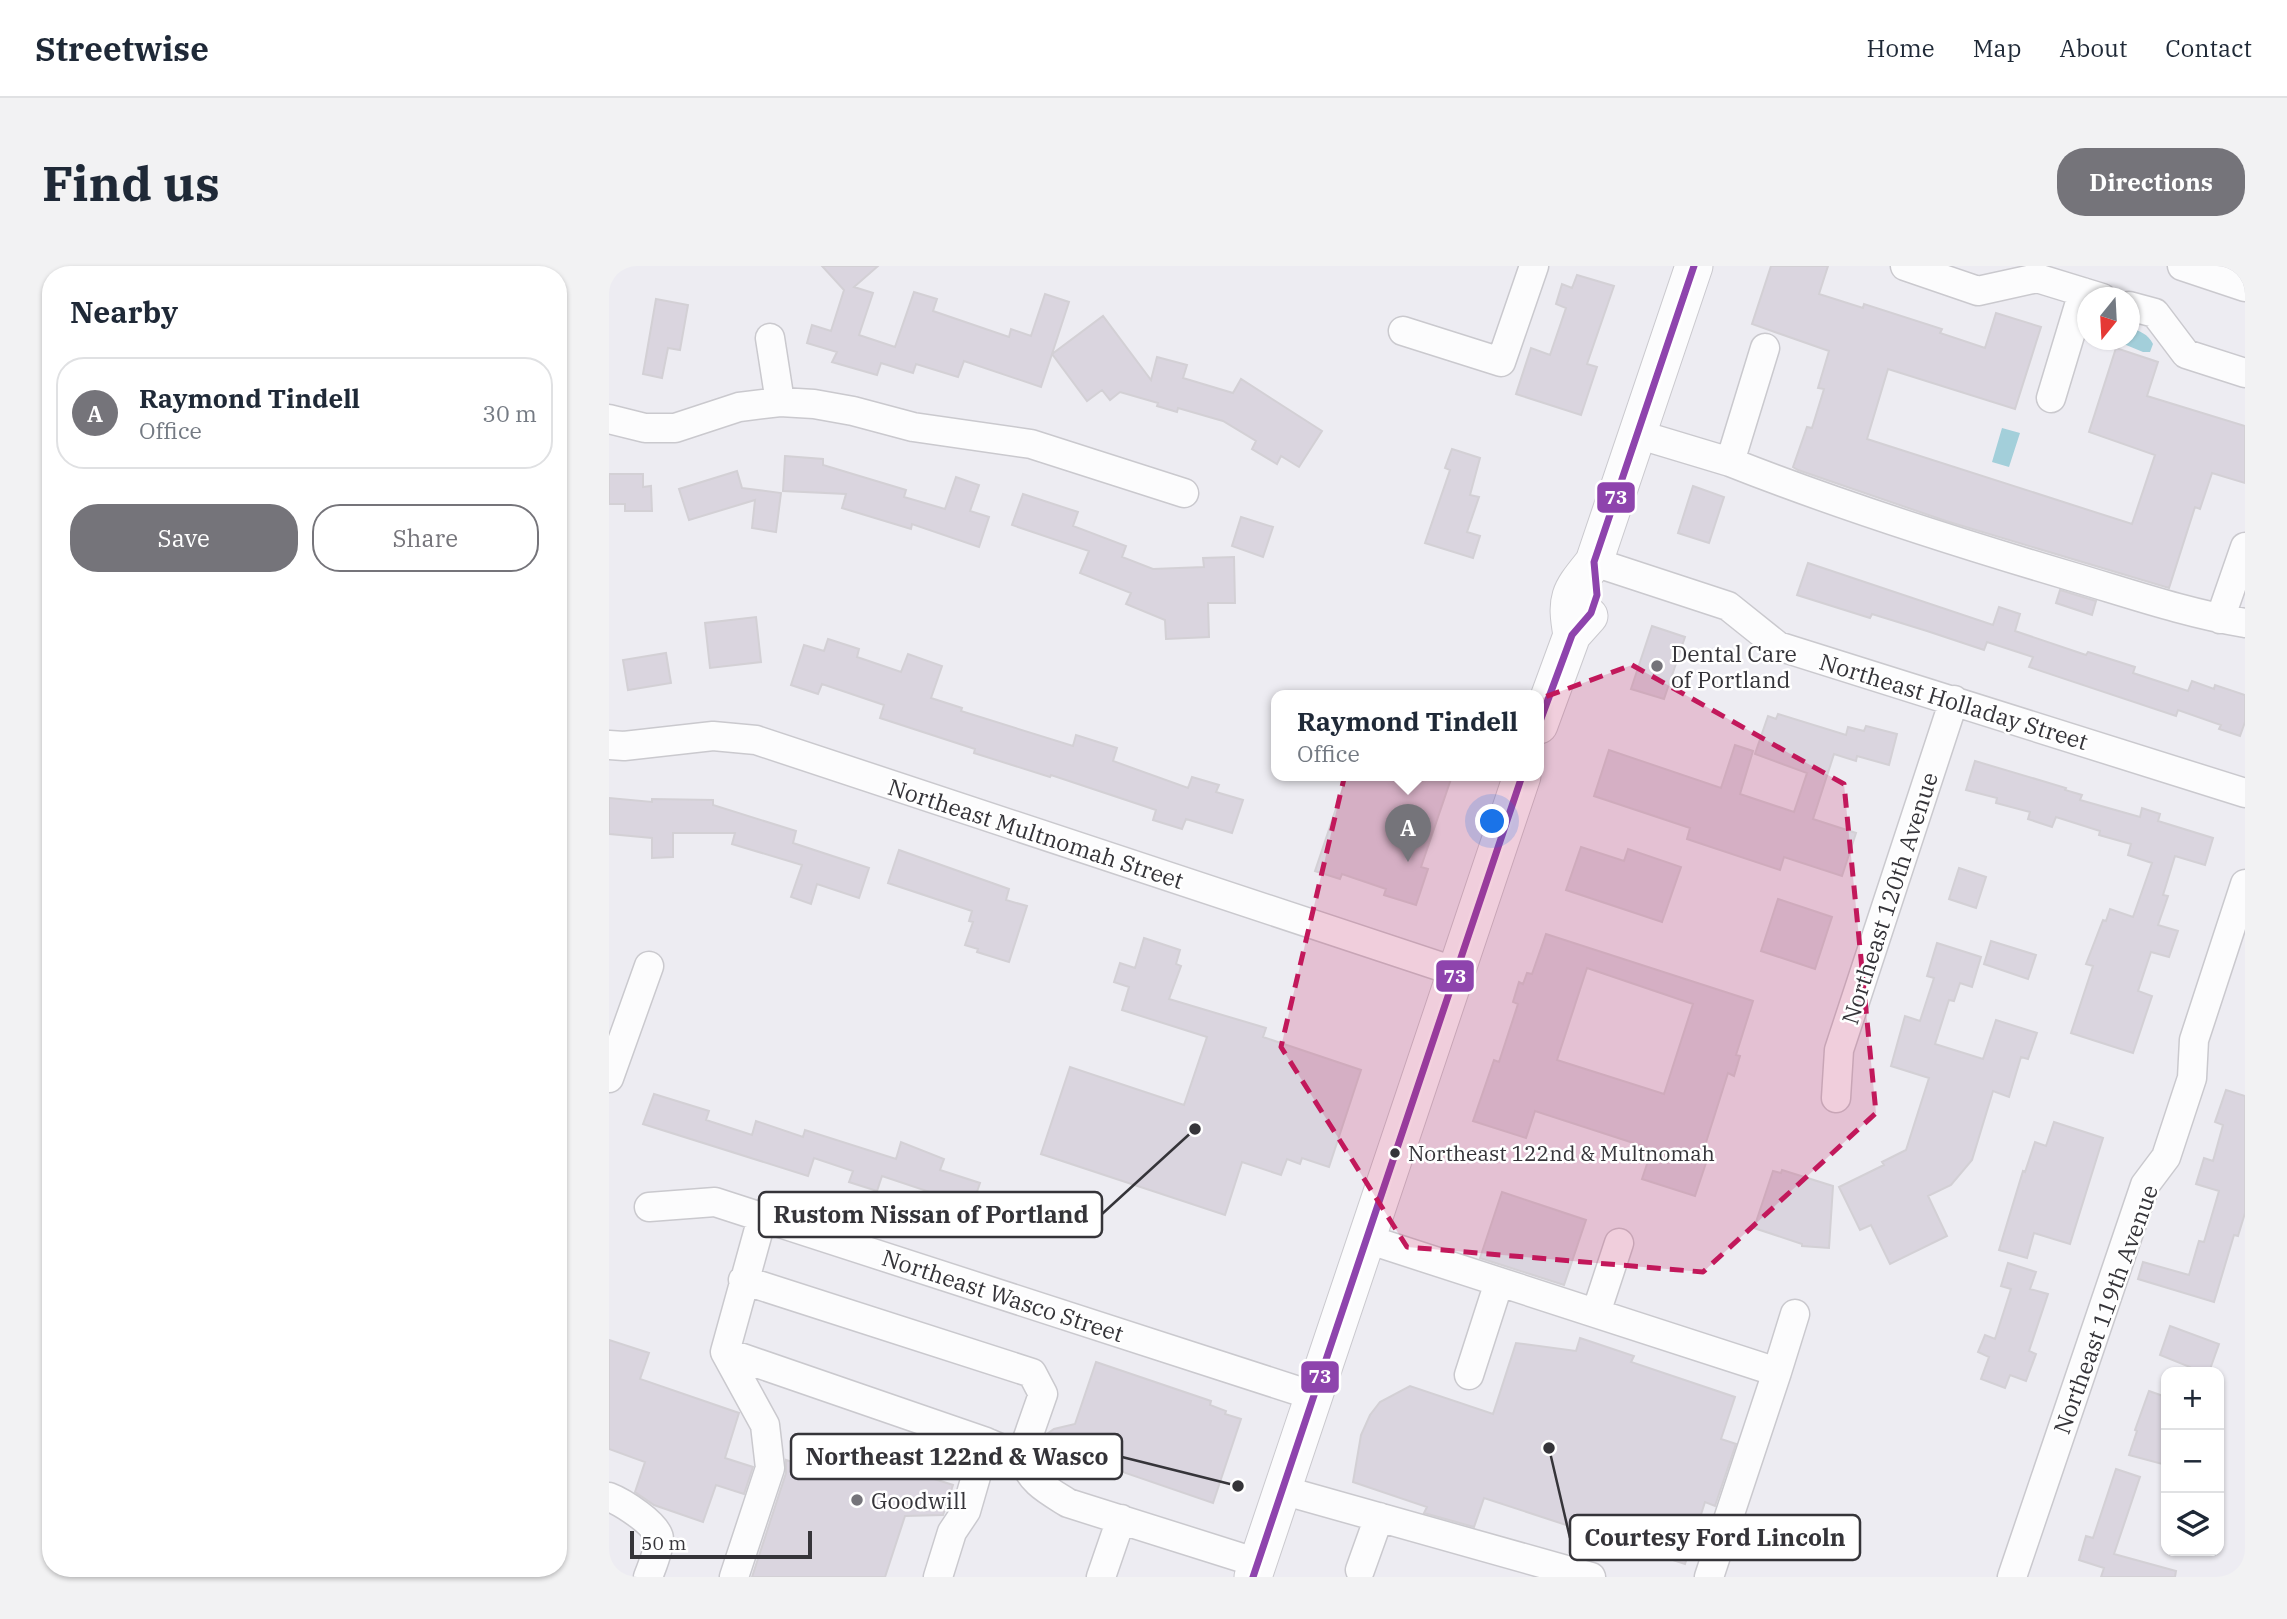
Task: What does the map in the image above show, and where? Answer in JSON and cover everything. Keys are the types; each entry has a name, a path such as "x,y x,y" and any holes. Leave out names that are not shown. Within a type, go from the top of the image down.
{"main road":[{"path":"1544,711 1571,635 1591,613 1597,595 1594,562 1694,266"},
{"path":"1256,1570 1520,781"}],"street":[{"path":"1403,331 1501,362 1534,266"},
{"path":"1905,266 1978,291 2037,278 2077,290"},
{"path":"2182,266 2245,287"},
{"path":"2140,309 2155,313 2186,354 2245,373"},
{"path":"2051,398 2077,334"},
{"path":"770,338 779,402"},
{"path":"1730,462 1765,348"},
{"path":"609,419 645,428 675,428 739,407 779,402 814,404 913,427 1031,444 1184,493"},
{"path":"1637,434 1730,462 1800,489 2007,558 2232,621 2245,547"},
{"name":"Northeast Holladay Street","path":"1594,562 1728,606 1779,646 2245,793"},
{"name":"Northeast 120th Avenue","path":"1836,1098 1839,1050 1954,700"},
{"name":"Northeast Multnomah Street","path":"609,745 624,746 713,736 756,740 1457,972"},
{"name":"Northeast 119th Avenue","path":"2012,1577 2145,1185 2167,1157 2192,1078 2194,1040 2245,884"},
{"path":"609,1078 649,966"},
{"name":"Northeast Wasco Street","path":"649,1207 715,1202 1314,1396"},
{"path":"734,1577 770,1468 765,1425 725,1352 762,1218"},
{"path":"1367,1239 1777,1372"},
{"path":"1596,1313 1619,1243"},
{"path":"743,1280 1032,1373 1043,1394 1021,1457 1028,1474 1068,1503 1121,1519 1256,1570"},
{"path":"1469,1375 1499,1282"},
{"path":"1709,1577 1795,1314"},
{"path":"725,1352 1021,1457"},
{"path":"938,1577 952,1532 966,1511 986,1443"},
{"path":"1282,1490 1591,1577"},
{"path":"609,1497 645,1520 659,1535 648,1577"},
{"path":"1360,1570 1379,1517"},
{"path":"1101,1577 1121,1519"}],"highlighted area":[{"path":"1632,665 1844,784 1876,1113 1703,1272 1407,1247 1281,1047 1346,770"}],"water":[{"path":"2140,332 2153,344 2150,352 2138,350"},
{"path":"2002,428 2020,433 2009,467 1992,462"}],"building":[{"path":"822,266 878,266 854,287 873,293 859,335 895,347 914,292 937,299 933,311 1009,337 1011,329 1031,336 1045,294 1069,302 1041,387 964,361 958,377 916,364 913,373 881,363 877,375 832,362 837,352 807,343 812,325 831,331 844,290"},
{"path":"1771,266 1828,266 1819,294 1863,308 1864,304 1942,329 1940,333 1985,348 1996,313 2041,327 2015,409 1888,369 1867,439 2132,524 2155,455 2089,432 2115,350 2122,350 2158,362 2147,396 2245,426 2245,483 2212,473 2200,509 2195,507 2169,588 1946,521 1793,467 1807,427 1812,428 1824,389 1818,388 1829,351 1752,324"},
{"path":"1577,275 1614,286 1587,364 1597,367 1581,415 1516,394 1531,348 1550,355 1566,308 1556,304 1562,284 1572,288"},
{"path":"656,299 688,305 680,350 668,348 662,378 643,374"},
{"path":"1103,316 1151,380 1157,357 1187,365 1183,378 1233,393 1241,379 1322,431 1299,467 1281,456 1277,464 1252,449 1256,441 1223,421 1178,408 1177,412 1157,406 1158,403 1120,392 1110,400 1102,390 1087,401 1052,354"},
{"path":"1452,449 1480,458 1470,495 1479,497 1467,532 1480,536 1473,558 1425,543 1450,470 1445,468"},
{"path":"785,456 823,459 823,465 906,490 904,497 945,509 956,477 979,485 970,511 989,517 979,547 912,524 911,529 842,508 846,494 783,491"},
{"path":"737,471 742,488 781,493 776,532 752,528 755,500 689,520 679,489"},
{"path":"609,474 643,474 643,487 651,486 652,511 625,511 625,504 609,504"},
{"path":"1693,486 1724,497 1709,543 1678,533"},
{"path":"1023,494 1078,512 1073,526 1126,546 1122,557 1153,569 1204,567 1203,558 1234,557 1235,603 1208,603 1209,637 1166,639 1165,620 1126,604 1131,593 1080,573 1089,551 1012,525"},
{"path":"1241,517 1273,527 1263,557 1232,546"},
{"path":"1808,563 1993,625 1999,607 2020,614 2015,631 2086,655 2088,652 2135,667 2133,673 2188,691 2192,681 2214,689 2215,685 2245,695 2245,722 2240,736 2219,729 2221,725 2178,710 2176,716 2029,667 2033,657 1987,642 1984,650 1872,614 1870,618 1797,595"},
{"path":"2060,590 2096,601 2092,615 2056,603"},
{"path":"756,617 761,662 710,668 705,623"},
{"name":"Dental Care of Portland","path":"1652,626 1685,637 1664,699 1631,689"},
{"path":"828,639 859,649 857,657 901,672 908,654 942,666 931,698 962,708 961,711 1073,746 1076,735 1117,748 1113,761 1188,788 1192,777 1219,785 1216,792 1243,800 1232,833 1186,819 1182,829 1153,820 1156,810 974,753 975,749 880,718 884,705 822,684 818,694 791,685 804,645 824,651"},
{"path":"666,653 671,683 628,690 623,660"},
{"path":"1778,714 1846,735 1848,727 1864,731 1866,726 1897,734 1889,765 1857,756 1856,761 1834,754 1813,819 1856,833 1842,876 1784,857 1780,870 1687,839 1690,828 1594,796 1609,750 1721,788 1735,745 1753,751 1740,794 1794,812 1807,773 1755,754 1768,716 1776,719"},
{"path":"1975,761 2066,788 2065,790 2082,795 2080,800 2140,817 2142,808 2160,814 2158,821 2213,838 2205,865 2175,856 2163,895 2168,896 2158,925 2178,931 2169,957 2151,952 2138,991 2152,996 2133,1053 2071,1033 2093,966 2086,964 2103,920 2106,921 2110,909 2133,917 2152,863 2128,855 2131,844 2099,835 2100,831 2056,817 2052,827 2028,819 2030,812 1996,803 1997,798 1966,790"},
{"path":"1345,781 1450,781 1421,867 1428,869 1416,905 1384,895 1386,889 1342,874 1340,879 1315,871"},
{"path":"609,798 652,802 652,799 713,800 713,805 796,831 793,843 869,868 859,898 817,884 811,904 791,897 802,865 732,844 735,833 673,833 673,857 652,858 652,838 609,834"},
{"path":"1581,847 1624,861 1628,849 1681,867 1662,922 1566,890"},
{"path":"899,850 1009,889 1006,900 1027,906 1009,962 977,952 978,949 965,945 973,922 969,921 972,911 888,883"},
{"path":"1959,868 1986,877 1976,908 1949,899"},
{"path":"1778,899 1832,917 1815,969 1761,951"},
{"path":"1546,934 1753,1001 1736,1055 1740,1056 1734,1076 1728,1073 1702,1155 1708,1157 1695,1196 1642,1179 1652,1149 1535,1111 1526,1138 1473,1121 1494,1060 1499,1062 1518,1004 1513,1002 1519,982 1523,984 1527,973 1532,974","holes":["1587,968 1693,1004 1664,1094 1557,1060"]},
{"path":"1144,938 1180,950 1176,964 1181,966 1169,999 1266,1028 1263,1037 1361,1070 1329,1167 1302,1158 1300,1164 1287,1159 1281,1175 1242,1162 1225,1215 1041,1154 1070,1067 1184,1105 1207,1037 1122,1010 1129,987 1114,982 1120,963 1135,968"},
{"path":"1991,941 2036,955 2028,979 1984,964"},
{"path":"1937,943 1981,957 1972,987 1960,983 1954,1001 1949,1000 1935,1044 1983,1059 1996,1020 2037,1033 2028,1059 2021,1057 2009,1097 1993,1091 1972,1160 1951,1185 1928,1196 1947,1236 1890,1264 1871,1225 1860,1230 1839,1187 1884,1165 1882,1162 1906,1150 1929,1078 1891,1066 1905,1016 1920,1021 1934,978 1927,976"},
{"path":"2226,1090 2245,1096 2245,1213 2238,1236 2234,1235 2214,1302 2138,1279 2143,1262 2189,1275 2199,1241 2204,1242 2219,1191 2196,1184 2204,1158 2213,1161 2223,1125 2215,1122"},
{"path":"654,1094 709,1111 706,1120 752,1135 756,1121 803,1137 805,1130 896,1159 901,1142 944,1159 940,1170 980,1183 971,1209 963,1207 957,1224 928,1214 933,1193 882,1176 877,1191 849,1182 853,1171 814,1158 808,1176 643,1124"},
{"path":"2054,1122 2103,1138 2070,1244 2034,1233 2027,1258 1999,1250 2023,1171 2025,1172 2035,1142 2046,1146"},
{"path":"1782,1170 1833,1186 1829,1248 1802,1246 1754,1228 1773,1171 1781,1173"},
{"path":"1502,1192 1586,1220 1564,1285 1480,1258"},
{"path":"2008,1263 2036,1272 2030,1289 2048,1294 2029,1351 2036,1354 2026,1381 2010,1375 2005,1388 1981,1379 1989,1357 1978,1352 1985,1335 1995,1339 2011,1289 2001,1286"},
{"path":"2170,1326 2219,1344 2211,1367 2190,1367 2160,1355"},
{"path":"1580,1338 1634,1356 1631,1362 1735,1397 1721,1439 1736,1444 1715,1506 1705,1502 1685,1564 1484,1498 1474,1527 1424,1513 1427,1507 1353,1482 1361,1435 1370,1415 1380,1402 1410,1386 1493,1414 1516,1343 1576,1351"},
{"path":"609,1340 649,1353 640,1379 739,1413 725,1458 753,1467 744,1494 716,1485 703,1522 654,1505 635,1492 645,1462 609,1449"},
{"path":"1096,1362 1211,1401 1210,1405 1226,1411 1225,1414 1241,1419 1213,1503 1094,1462 1076,1476 1066,1478 1058,1477 1047,1468 1039,1455 1047,1434 1054,1429 1075,1424"},
{"path":"2149,1391 2161,1395 2161,1464 2129,1455 2137,1431 2135,1430"},
{"name":"Goodwill","path":"839,1438 922,1464 919,1474 953,1485 943,1515 905,1516 885,1577 752,1577 786,1473 786,1460 813,1469"},
{"path":"2116,1469 2140,1477 2114,1554 2176,1571 2175,1577 2101,1577 2104,1568 2079,1560 2086,1536 2093,1538"}],"transit line":[{"name":"73","path":"1544,711 1572,635 1591,613 1597,595 1594,562 1694,266"},
{"name":"73","path":"1253,1577 1520,781"}],"place":[{"name":"Dental Care of Portland","path":"1657,666"},
{"name":"Raymond Tindell","path":"1408,862"},
{"name":"Rustom Nissan of Portland","path":"1195,1129"},
{"name":"Northeast 122nd & Multnomah","path":"1395,1153"},
{"name":"Courtesy Ford Lincoln","path":"1549,1448"},
{"name":"Northeast 122nd & Wasco","path":"1238,1486"},
{"name":"Goodwill","path":"857,1500"}]}
